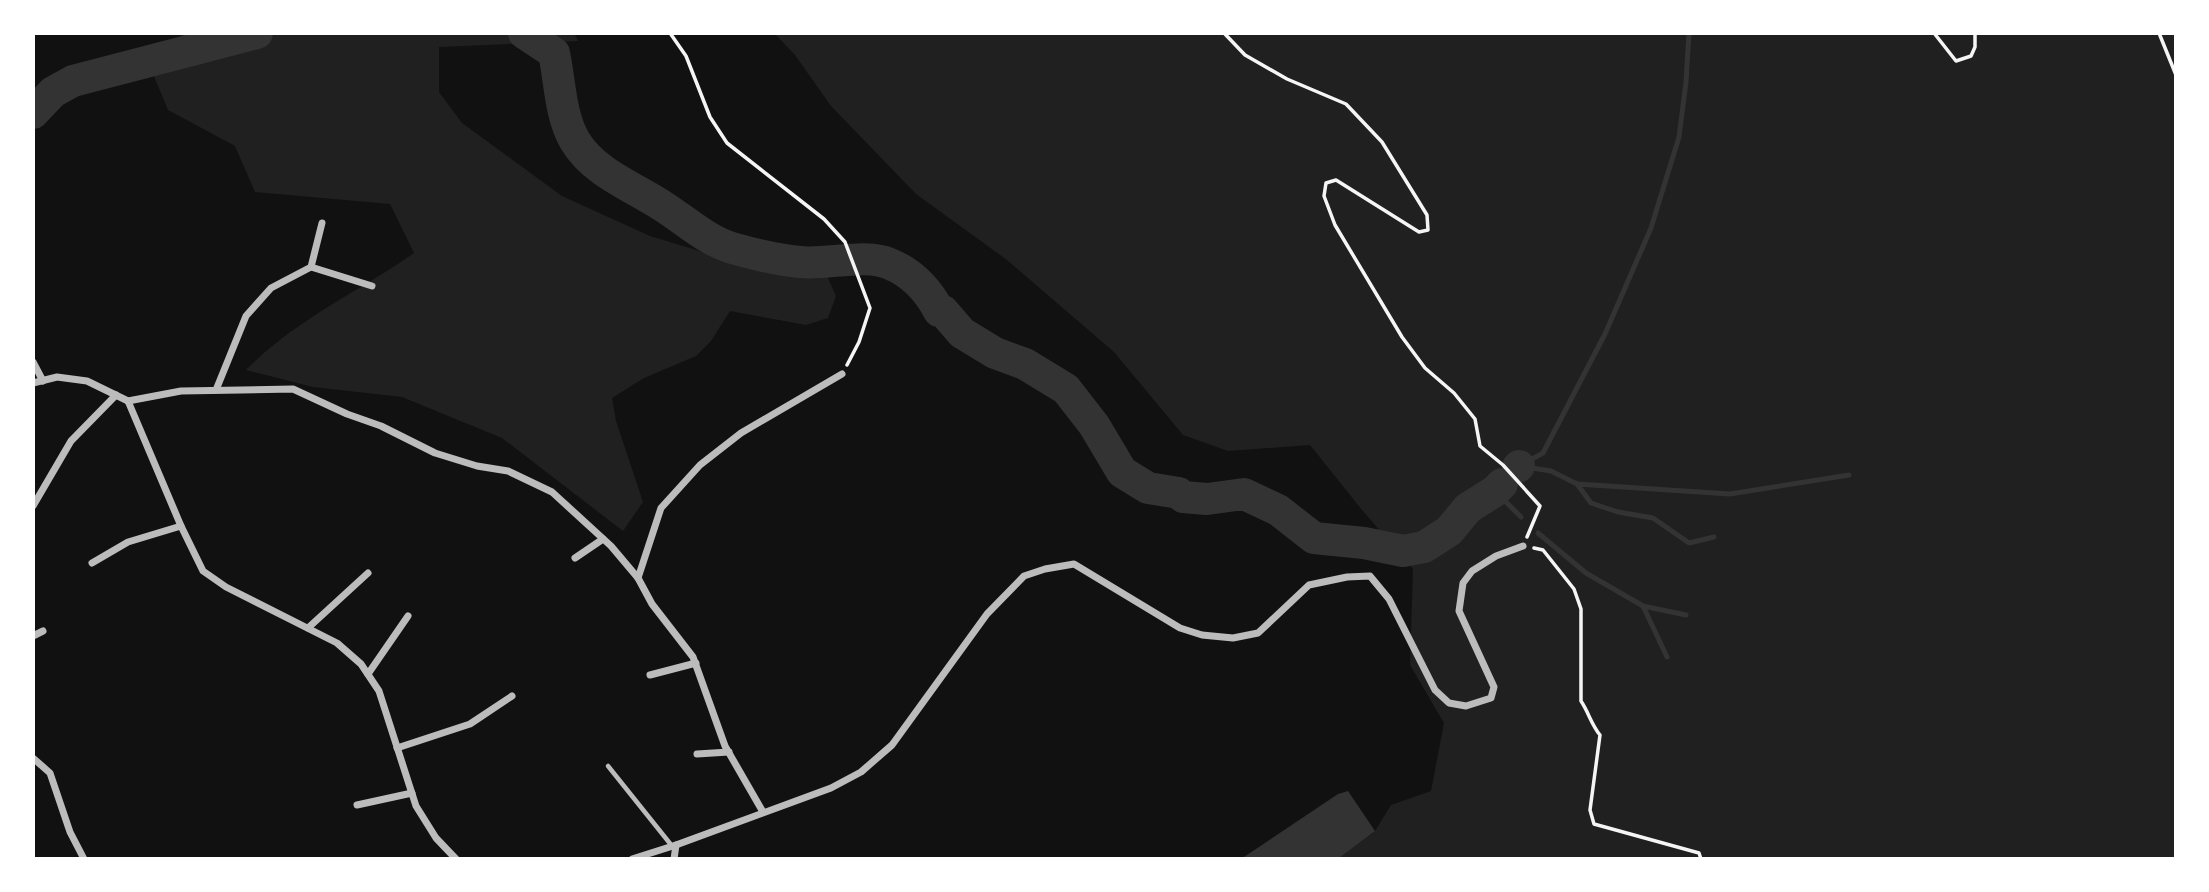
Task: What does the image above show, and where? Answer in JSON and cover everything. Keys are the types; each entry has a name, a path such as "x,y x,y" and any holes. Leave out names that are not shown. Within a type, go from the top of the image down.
{"street":[{"path":"311,267 322,223"},
{"path":"216,390 246,316 271,288 311,267 372,286"},
{"path":"33,362 43,380"},
{"path":"638,578 661,508 700,465 741,433 842,374"},
{"path":"33,383 57,377 87,381 128,401 181,391 293,389 347,414 381,426 435,453 477,466 508,471 552,492 603,539 638,578 652,604 694,657 729,752 763,812"},
{"path":"33,506 71,441 116,395"},
{"path":"128,401 203,571 226,587 337,643 361,664 379,691 416,806 436,838 456,859"},
{"path":"92,563 128,542 181,526"},
{"path":"575,558 603,539"},
{"path":"632,859 831,788 861,772 892,745 987,614 1024,576 1074,564 1180,628 1202,635 1233,638 1258,633 1308,586 1347,577 1370,576 1389,599 1436,690 1449,703 1466,706 1491,698 1494,687 1460,611 1463,583 1472,571 1496,556 1523,546"},
{"path":"308,628 368,573"},
{"path":"368,674 408,616"},
{"path":"33,636 43,631"},
{"path":"650,675 696,663"},
{"path":"397,748 470,724 512,696"},
{"path":"697,754 729,752"},
{"path":"33,758 50,773 70,832 84,859"},
{"path":"357,805 412,793"},
{"path":"674,846 674,859"}],"lane":[{"path":"608,766 674,846"}],"path":[{"path":"670,33 686,56 710,117 727,143 824,219 845,242 870,308 859,342 842,374"},
{"path":"1224,33 1245,55 1287,79 1346,104 1382,142 1427,215 1428,230 1419,232 1336,180 1326,183 1324,196 1335,225 1402,337 1425,368 1454,393 1475,419 1480,446 1503,465 1540,506 1523,546 1543,550 1574,589 1581,608 1581,701 1589,713 1592,725 1600,735 1590,810 1594,824 1700,856"},
{"path":"1934,33 1956,61 1971,56 1975,47 1975,33"},
{"path":"2160,33 2176,75"}],"shaded area":[{"path":"186,33 574,33 578,41 439,47 439,92 462,123 562,196 650,236 729,260 784,261 827,276 836,296 828,318 806,325 730,311 711,341 696,356 644,378 612,398 616,421 643,502 623,531 502,438 402,397 313,387 246,370 306,321 414,253 390,204 255,192 235,146 168,110 153,74 178,38"},
{"path":"774,33 2176,33 2176,859 1338,859 1375,831 1391,805 1431,791 1444,723 1410,665 1413,569 1310,445 1228,451 1183,435 1114,352 1007,260 916,194 831,106 795,55"},
{"path":"1348,791 1375,831 1338,859 1241,859 1338,794"}],"waterway":[{"path":"33,113 53,92 73,81 257,33"},
{"path":"524,33 554,53 563,110 570,131 583,152 604,171 723,245 792,261 870,259 890,264 905,272 919,283 939,311 943,311 962,333 995,353 1025,364 1066,389 1094,425 1122,472 1148,488 1179,493 1183,497 1207,499 1244,494 1278,510 1314,538 1364,543 1403,551 1424,547 1449,531 1468,508 1502,484"},
{"path":"1519,466 1543,453 1605,334 1651,228 1679,137 1689,33"},
{"path":"1519,466 1551,471 1577,484 1730,494 1849,475"},
{"path":"1577,484 1591,503 1618,512 1653,518 1689,543 1714,537"},
{"path":"1495,491 1521,517"},
{"path":"1538,533 1586,573 1643,606 1686,615"},
{"path":"1643,606 1667,657"}]}
